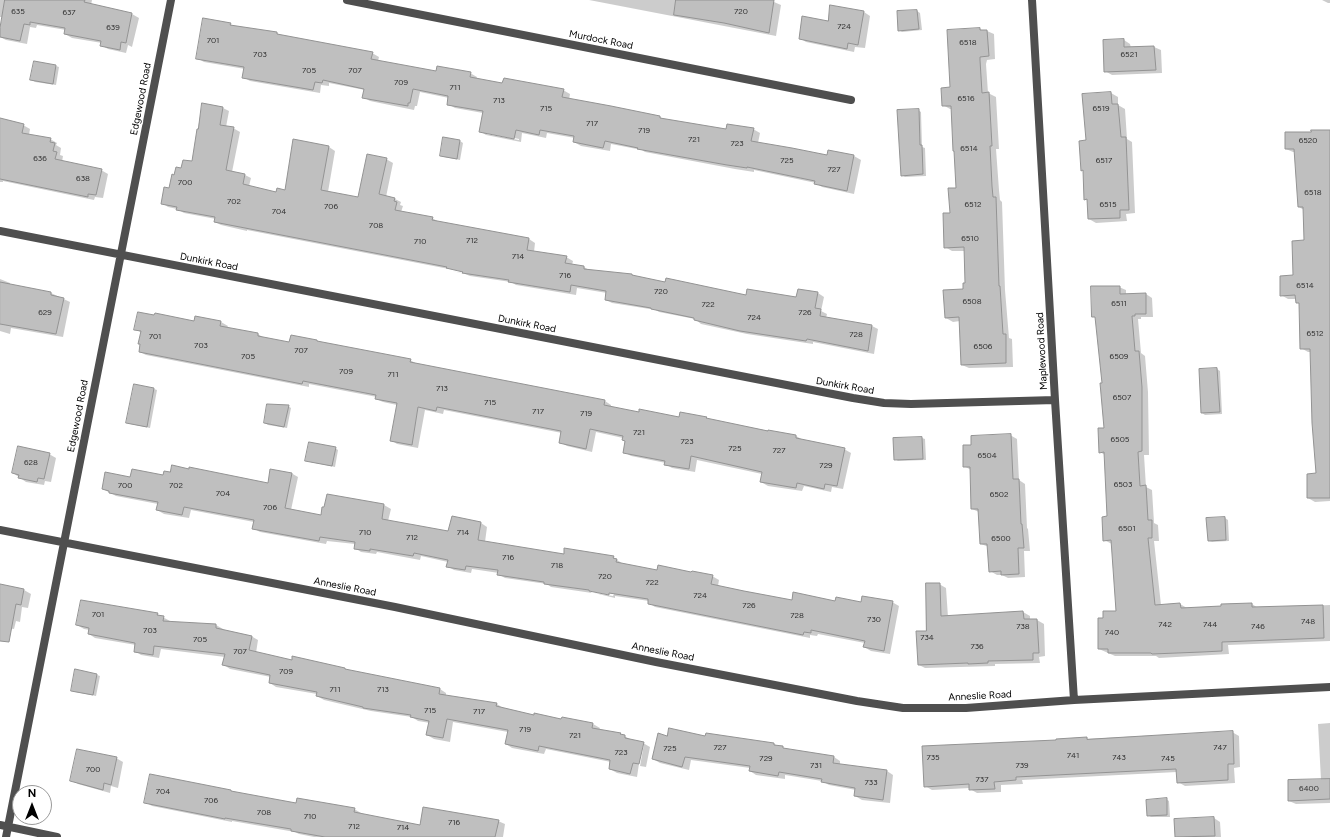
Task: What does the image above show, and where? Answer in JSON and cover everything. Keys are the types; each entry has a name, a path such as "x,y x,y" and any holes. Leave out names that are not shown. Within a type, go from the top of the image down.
{"street":[{"name":"Edgewood Road","path":"6,837 4,826 63,542 171,0"},
{"name":"Murdock Road","path":"347,0 851,100"},
{"name":"Maplewood Road","path":"1032,0 1074,700"},
{"name":"Dunkirk Road","path":"0,231 884,403 911,404 1055,400"},
{"name":"Anneslie Road","path":"0,530 396,607 656,662 857,701 903,708 966,708 1074,700 1330,687"},
{"path":"4,826 57,837"}],"building":[{"path":"5,0 85,0 84,2 132,13 126,43 121,42 120,50 100,46 101,41 64,34 65,28 30,22 30,25 24,24 20,41 0,37 0,28"},
{"path":"676,0 774,0 769,33 724,23 674,15"},
{"path":"830,5 864,11 858,45 848,43 847,49 799,39 802,16 828,21"},
{"path":"917,10 919,29 898,31 897,11"},
{"path":"203,18 231,23 230,25 277,32 277,34 373,52 371,59 436,71 437,66 471,72 470,77 502,83 504,78 564,89 562,97 660,116 660,118 726,129 727,124 754,128 751,141 827,155 828,150 854,155 847,191 814,184 815,181 747,167 727,165 637,149 638,148 605,141 603,148 573,142 574,136 540,130 539,135 516,130 514,139 479,132 483,111 447,105 448,96 413,89 408,106 362,98 364,89 323,80 322,83 315,82 313,90 242,78 244,67 196,59"},
{"path":"980,28 980,30 987,30 989,56 980,57 980,60 982,93 989,92 992,146 990,146 992,186 993,197 996,197 999,286 1003,334 1006,334 1006,363 961,365 959,317 945,318 943,290 963,289 963,283 965,283 964,247 944,248 943,213 950,213 948,188 956,188 951,106 942,106 941,88 950,87 947,30"},
{"path":"1124,39 1124,47 1154,46 1156,70 1104,72 1103,40"},
{"path":"34,61 56,65 53,84 30,80"},
{"path":"1111,92 1112,104 1118,104 1121,137 1126,137 1129,210 1120,210 1120,218 1088,219 1087,199 1084,200 1083,170 1081,171 1079,141 1086,140 1082,94"},
{"path":"202,103 223,107 220,125 234,127 226,170 245,174 243,184 276,192 277,188 285,190 293,139 329,146 321,190 358,197 367,154 387,158 379,194 395,198 394,201 397,202 395,210 433,217 432,220 529,238 527,250 567,256 565,263 584,266 584,269 632,274 665,282 666,278 746,295 747,289 796,297 798,289 818,292 815,308 821,309 820,316 872,325 868,351 807,339 806,341 740,331 651,308 605,300 606,291 571,285 570,292 508,282 509,280 462,273 463,272 446,268 447,267 214,222 215,217 176,210 177,207 161,204 164,187 169,188 172,174 174,175 176,167 181,168 183,160 192,161"},
{"path":"919,109 920,145 922,145 923,174 901,176 897,110"},
{"path":"0,118 24,124 22,133 51,138 50,142 55,143 53,151 57,152 55,159 102,169 96,195 88,194 88,197 0,179"},
{"path":"1311,130 1330,130 1330,498 1307,498 1307,474 1316,473 1312,423 1310,349 1300,349 1299,303 1296,303 1295,295 1280,296 1280,276 1293,275 1292,241 1304,240 1303,207 1298,207 1294,149 1285,149 1285,132 1311,132"},
{"path":"443,137 460,140 457,159 440,156"},
{"path":"0,282 51,292 51,295 64,298 56,334 0,324"},
{"path":"1091,286 1120,286 1120,294 1146,293 1146,314 1135,314 1135,316 1132,316 1135,351 1139,351 1142,387 1142,451 1138,452 1140,486 1146,485 1148,520 1152,520 1152,538 1148,538 1155,605 1180,603 1181,608 1252,603 1252,607 1323,605 1324,638 1222,642 1222,651 1202,652 1152,654 1108,653 1108,649 1098,649 1098,618 1103,618 1103,611 1116,611 1111,540 1103,541 1102,517 1107,516 1104,452 1099,453 1098,428 1104,428 1100,383 1102,383 1095,317 1092,317"},
{"path":"138,312 154,315 155,313 194,321 195,316 221,321 220,326 258,333 258,336 289,342 291,335 317,340 411,359 410,362 605,400 604,405 639,412 639,409 679,417 680,412 768,431 796,435 796,438 845,448 837,486 825,484 824,489 797,483 796,488 760,482 762,472 691,456 689,469 664,465 665,461 623,453 625,441 622,440 623,436 590,429 586,449 559,443 561,431 437,407 436,411 418,407 412,445 390,441 397,403 375,399 376,395 303,381 302,384 139,352 140,344 138,344 141,331 134,330"},
{"path":"1217,368 1220,412 1201,413 1199,369"},
{"path":"134,384 154,388 147,427 126,423"},
{"path":"267,404 289,405 284,427 264,423"},
{"path":"1011,434 1013,479 1019,479 1021,524 1024,548 1018,548 1019,574 1001,575 1001,571 989,572 987,544 980,544 978,509 971,509 970,467 963,467 963,445 971,445 971,436"},
{"path":"922,437 923,459 894,460 893,438"},
{"path":"309,442 336,447 332,466 305,461"},
{"path":"18,446 50,453 44,479 38,478 37,482 18,478 19,475 12,473"},
{"path":"172,465 268,483 270,469 292,473 285,508 321,515 322,507 324,507 327,494 384,504 382,519 448,531 452,516 481,522 478,540 564,554 564,548 614,556 613,558 617,559 616,562 657,570 658,565 713,575 711,584 744,591 792,600 793,592 835,601 836,597 861,602 862,596 893,601 884,651 863,647 865,641 811,630 811,633 804,632 803,635 648,604 648,599 609,593 609,595 589,590 544,584 544,582 497,575 498,570 466,566 465,570 446,567 448,560 414,553 413,556 370,549 370,551 354,549 355,542 320,537 319,541 252,529 254,520 184,507 182,515 156,510 158,502 109,493 109,491 102,489 105,472 130,477 132,469 163,475 164,471 170,472"},
{"path":"1225,517 1226,540 1208,541 1206,518"},
{"path":"926,583 940,583 941,616 1023,611 1024,619 1037,619 1039,653 1033,653 1033,660 918,665 916,631 926,631"},
{"path":"0,584 24,589 21,605 16,604 9,642 0,641"},
{"path":"81,600 158,613 157,615 164,616 163,621 216,624 216,628 252,636 249,650 292,660 292,656 345,669 440,688 439,694 497,703 496,706 534,715 534,713 561,719 562,717 593,723 592,728 621,733 620,734 625,735 625,738 644,742 639,764 633,763 630,774 609,769 610,760 539,746 538,751 505,744 508,730 447,719 443,738 426,735 429,721 410,717 411,715 363,708 316,696 317,692 269,683 270,675 222,665 225,654 154,646 153,655 134,652 135,643 88,634 89,628 76,625"},
{"path":"75,669 97,674 93,695 71,691"},
{"path":"669,728 705,736 706,733 774,743 774,745 783,746 783,748 834,756 833,763 887,770 883,800 854,796 855,788 821,782 822,779 779,772 778,776 749,771 750,766 685,757 682,767 652,759 658,733 667,736"},
{"path":"1233,731 1234,764 1228,764 1228,780 1177,783 1176,769 1016,777 1016,780 994,782 995,789 969,790 969,784 924,787 922,746"},
{"path":"77,749 117,757 111,785 104,783 103,790 70,781"},
{"path":"150,774 296,803 297,798 355,808 354,812 420,825 423,807 499,820 495,837 325,837 291,831 291,829 225,819 144,803"},
{"path":"1330,779 1330,799 1288,801 1288,780"},
{"path":"1167,798 1167,815 1147,816 1146,800"},
{"path":"1214,817 1215,836 1175,837 1174,819"}]}
